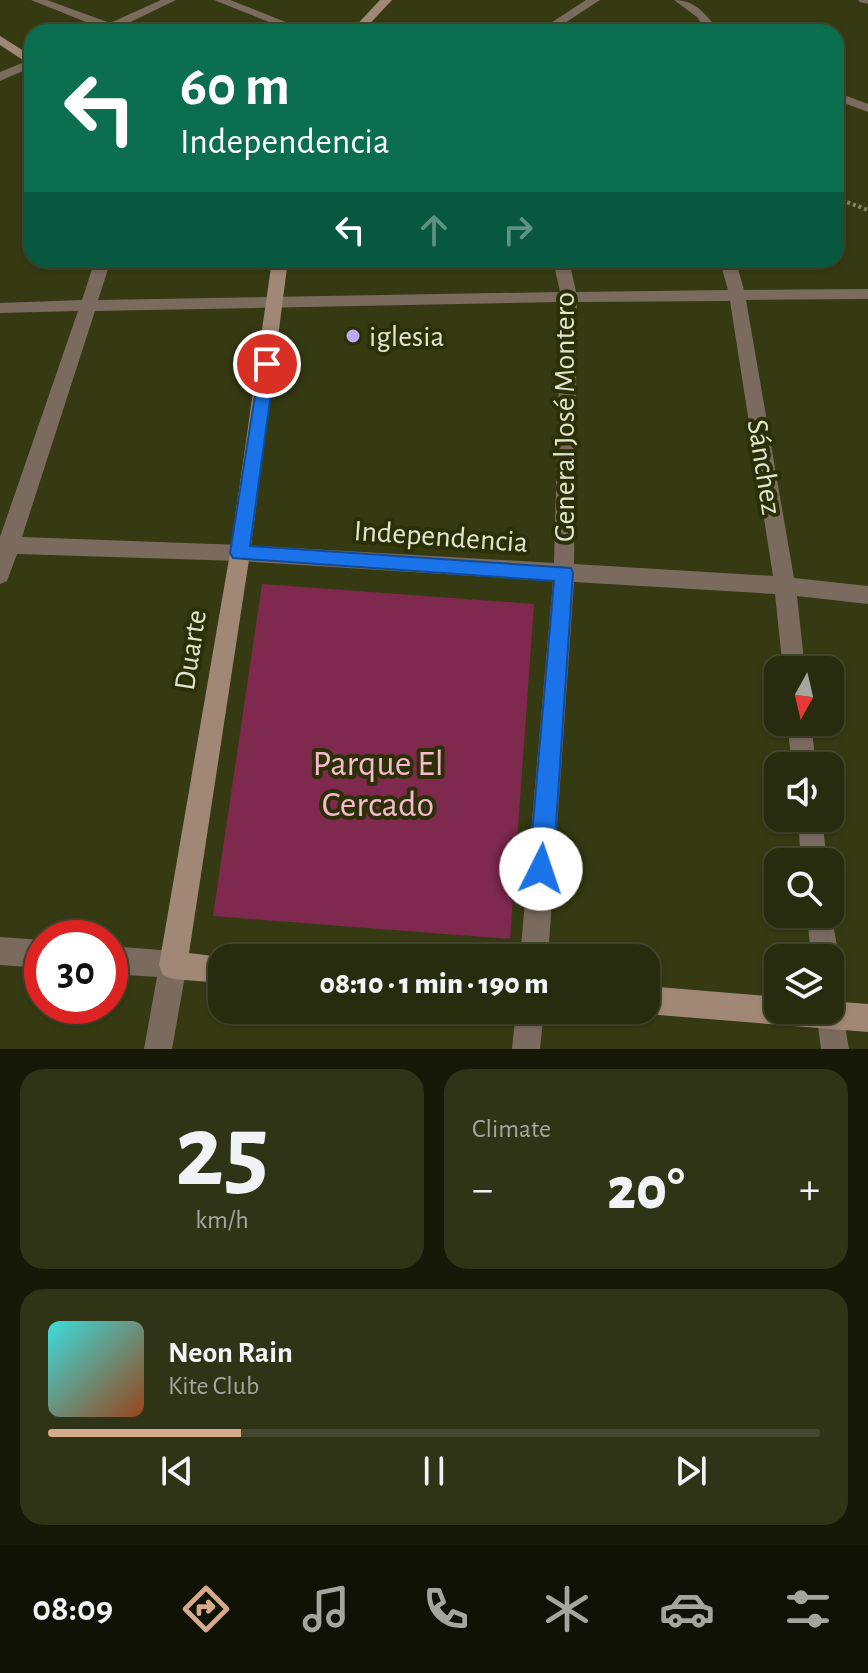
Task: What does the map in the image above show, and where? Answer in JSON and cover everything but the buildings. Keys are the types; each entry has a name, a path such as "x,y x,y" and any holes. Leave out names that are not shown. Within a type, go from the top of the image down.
{"main road":[{"path":"364,24 386,0"},
{"path":"0,40 24,56"},
{"name":"Duarte","path":"173,965 240,553 279,268"},
{"path":"173,965 208,968"},
{"path":"660,1001 764,1008"},
{"path":"844,1014 868,1018"}],"street":[{"path":"37,0 94,24"},
{"path":"124,24 170,0"},
{"path":"220,0 284,24"},
{"path":"556,24 594,0"},
{"path":"680,0 701,15 707,24"},
{"path":"0,77 24,66"},
{"path":"844,99 868,108"},
{"path":"0,575 5,545 100,268"},
{"name":"General José Montero","path":"535,944 564,573 569,299 563,268"},
{"name":"Sánchez","path":"730,268 737,294 785,586 792,656"},
{"path":"0,308 277,300 868,294"},
{"name":"Independencia","path":"5,545 240,553 785,586 868,595"},
{"path":"0,951 24,953"},
{"path":"128,961 173,965"},
{"name":"Duarte","path":"158,1049 173,965"},
{"path":"526,1049 529,1024"},
{"path":"832,1024 835,1049"}],"path":[{"path":"844,201 868,210"}],"green space":[{"name":"Parque El Cercado","path":"262,584 534,604 510,939 213,916"}],"place":[{"name":"iglesia","path":"353,336"}],"route":[{"path":"267,364 240,553 564,573 541,869"}]}
